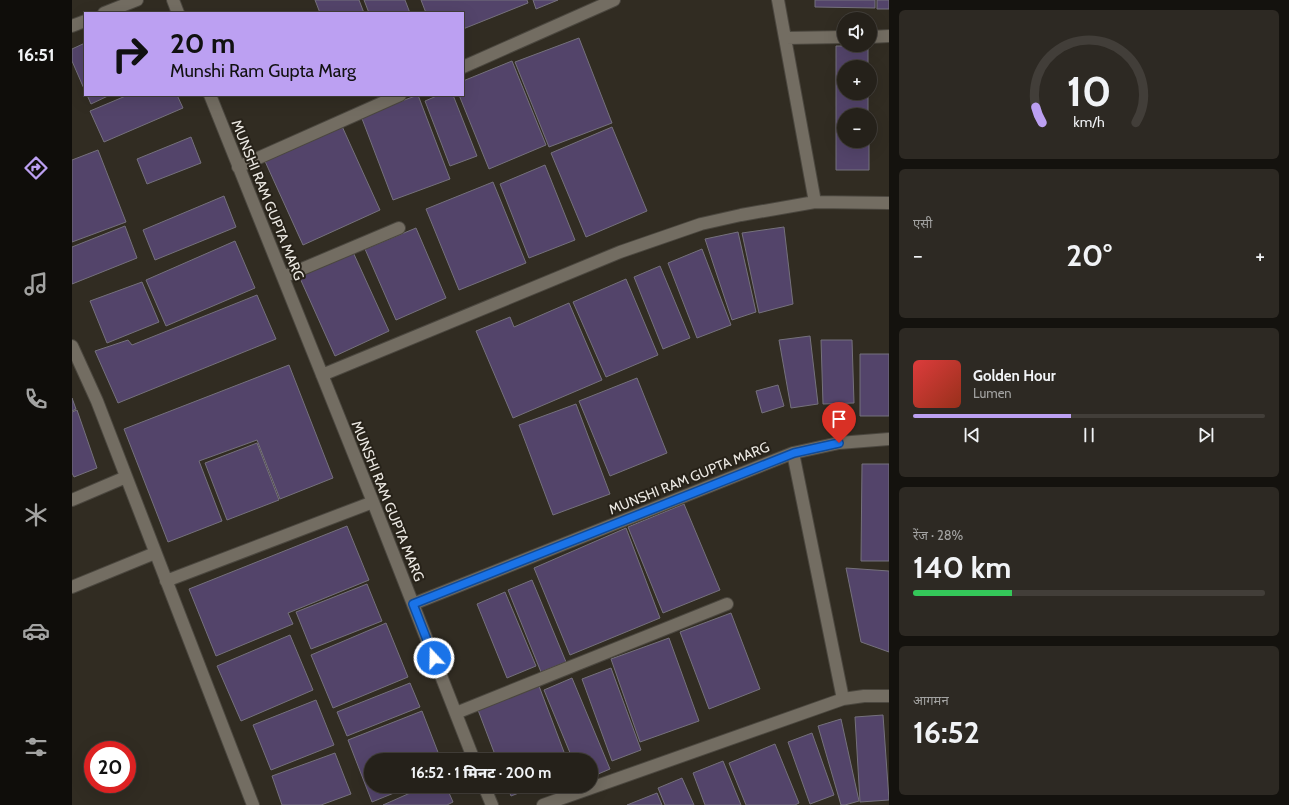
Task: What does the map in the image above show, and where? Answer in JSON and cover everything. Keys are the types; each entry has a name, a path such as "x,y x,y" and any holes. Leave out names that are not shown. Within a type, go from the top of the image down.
{"lane":[{"path":"107,12 137,0"},
{"path":"173,0 178,12"},
{"path":"464,67 614,0"},
{"path":"778,0 786,38 814,202"},
{"path":"72,26 84,21"},
{"path":"877,37 889,36"},
{"path":"786,38 837,37"},
{"name":"MUNSHI RAM GUPTA MARG","path":"210,96 413,604 794,453 839,443 889,439"},
{"path":"238,167 398,96"},
{"path":"322,375 613,255 701,224 741,214 814,202 889,203"},
{"path":"283,277 399,228"},
{"path":"72,348 97,401 253,805"},
{"path":"794,453 843,699"},
{"path":"72,500 126,477"},
{"path":"166,581 373,502"},
{"path":"72,587 155,553"},
{"path":"413,604 471,753"},
{"path":"456,713 727,604"},
{"path":"543,805 843,699 864,696 889,696"},
{"path":"487,793 492,805"}],"building":[{"path":"315,0 359,0 364,12 320,12"},
{"path":"364,0 405,0 410,12 369,12"},
{"path":"421,0 527,0 528,3 464,29 464,12 426,12"},
{"path":"533,0 558,0 536,9"},
{"path":"815,0 875,0 875,8 815,7"},
{"path":"877,0 889,0 889,9 877,9"},
{"path":"579,38 612,123 549,147 515,62"},
{"path":"84,43 84,89 72,61 72,49"},
{"path":"837,46 837,52 868,52 868,60 837,60 837,100 868,100 868,108 837,108 837,148 869,148 869,170 836,170"},
{"path":"512,61 546,145 489,169 459,96 464,96 464,81"},
{"path":"87,96 108,96 91,104"},
{"path":"126,96 177,96 183,108 104,142 90,111"},
{"path":"418,96 450,179 393,200 361,116"},
{"path":"437,96 453,96 477,156 450,166 425,101"},
{"path":"341,124 380,210 303,245 264,159"},
{"path":"612,127 647,211 586,237 551,153"},
{"path":"191,137 201,163 147,184 137,159"},
{"path":"98,150 126,222 72,242 72,160"},
{"path":"545,165 575,240 529,258 500,184"},
{"path":"493,182 526,263 459,290 426,209"},
{"path":"224,196 236,227 155,260 143,230"},
{"path":"125,226 137,258 72,284 72,247"},
{"path":"784,227 793,304 759,313 742,233"},
{"path":"416,228 446,298 396,320 365,249"},
{"path":"738,232 756,312 732,320 705,239"},
{"path":"235,241 255,288 166,326 146,280"},
{"path":"702,249 731,325 697,338 668,263"},
{"path":"353,252 389,331 335,356 299,276"},
{"path":"660,266 690,338 663,349 634,277"},
{"path":"626,279 658,355 606,377 573,302"},
{"path":"142,282 159,322 107,343 90,301"},
{"path":"257,295 276,339 118,403 95,351 128,340 132,345"},
{"path":"569,303 602,380 513,418 476,331 510,317 514,327"},
{"path":"810,336 818,404 791,408 779,340"},
{"path":"821,340 852,340 854,403 823,404"},
{"path":"860,354 889,354 889,416 860,416"},
{"path":"289,365 333,478 280,499 257,440 199,461 222,521 168,542 124,429"},
{"path":"637,378 667,453 610,476 579,401"},
{"path":"778,385 784,406 762,413 756,391"},
{"path":"72,398 76,409 72,411"},
{"path":"576,404 610,494 553,515 519,425"},
{"path":"77,410 97,468 74,477 72,473 72,412"},
{"path":"257,443 279,500 227,520 205,463"},
{"path":"862,464 889,464 889,561 861,561"},
{"path":"684,504 720,590 663,613 628,527"},
{"path":"347,526 369,580 288,613 293,624 216,656 189,589"},
{"path":"626,528 660,618 570,655 534,568"},
{"path":"846,568 889,571 889,652 861,642"},
{"path":"532,580 566,662 541,672 508,590"},
{"path":"367,584 382,621 311,649 296,612"},
{"path":"505,592 536,666 507,678 477,604"},
{"path":"731,613 760,689 709,709 680,632"},
{"path":"386,623 408,677 333,708 311,655"},
{"path":"290,635 313,690 241,721 217,666"},
{"path":"669,638 699,721 640,742 611,659"},
{"path":"611,668 641,750 612,761 582,679"},
{"path":"572,678 610,769 598,774 598,753 570,753 544,690"},
{"path":"410,683 420,707 347,736 337,712"},
{"path":"539,686 564,753 494,753 478,710"},
{"path":"316,700 334,745 271,770 253,725"},
{"path":"422,711 438,753 364,753 364,781 348,740"},
{"path":"883,715 889,800 860,802 855,717"},
{"path":"841,719 859,801 845,805 841,805 818,726"},
{"path":"812,733 834,795 810,804 788,742"},
{"path":"775,744 799,803 795,805 746,805 729,763"},
{"path":"335,753 351,794 321,805 282,805 272,776"},
{"path":"723,761 741,805 705,805 693,773"},
{"path":"682,778 694,805 665,805 658,788"},
{"path":"369,793 394,793 372,802"},
{"path":"410,793 449,793 453,802 447,805 383,805"},
{"path":"510,793 519,793 511,796"},
{"path":"657,793 662,805 627,805"}],"route":[{"path":"434,658 413,604 794,453 839,443"}]}
